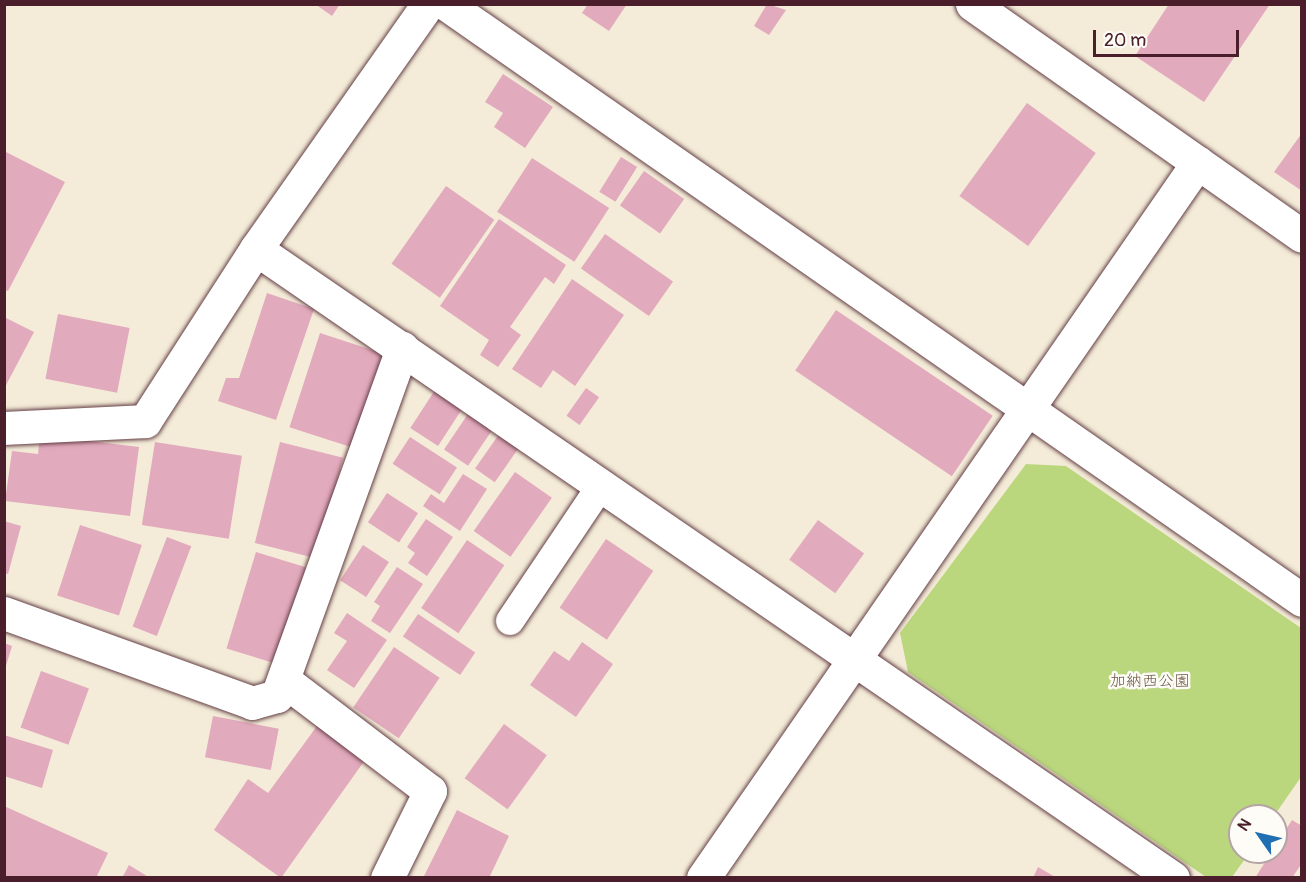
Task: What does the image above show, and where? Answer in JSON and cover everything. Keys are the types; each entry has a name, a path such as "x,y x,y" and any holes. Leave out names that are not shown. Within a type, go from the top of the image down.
{"street":[{"path":"4,428 145,421 256,249 428,4"},
{"path":"446,4 1028,412 1302,600"},
{"path":"972,4 1302,236"},
{"path":"703,878 854,655 1028,412 1198,162"},
{"path":"256,249 854,655 1173,878"},
{"path":"4,613 252,703 277,696 285,681 402,348"},
{"path":"285,681 430,791 387,878"}],"lane":[{"path":"510,621 602,484"}],"green space":[{"name":"加納西公園","path":"1026,464 1066,466 1301,628 1301,777 1282,804 1228,804 1228,864 1241,864 1232,877 1206,877 908,672 900,633"}],"building":[{"path":"315,4 340,4 332,16"},
{"path":"588,4 627,4 609,31 582,13"},
{"path":"767,4 786,10 769,35 754,26"},
{"path":"1169,4 1270,4 1204,102 1135,56"},
{"path":"503,74 553,107 525,148 494,127 503,113 485,102"},
{"path":"1027,103 1096,153 1028,246 959,196"},
{"path":"1302,133 1302,191 1274,172"},
{"path":"4,151 65,182 8,291 4,290"},
{"path":"621,157 637,167 615,202 599,192"},
{"path":"532,158 609,208 574,262 497,212"},
{"path":"644,171 684,199 660,234 620,205"},
{"path":"446,186 494,220 440,298 392,264"},
{"path":"499,219 566,265 554,284 545,277 510,327 521,335 498,367 480,355 489,340 440,306"},
{"path":"605,234 673,282 649,316 581,268"},
{"path":"572,279 624,315 575,386 553,370 541,388 512,369"},
{"path":"267,293 314,309 276,420 218,401 226,378 239,378"},
{"path":"836,310 993,416 952,476 795,371"},
{"path":"58,314 130,328 117,393 45,379"},
{"path":"4,317 34,332 4,389"},
{"path":"320,333 388,355 357,449 289,427"},
{"path":"437,387 465,405 438,446 410,428"},
{"path":"586,388 599,397 580,425 566,416"},
{"path":"472,408 496,424 468,466 444,449"},
{"path":"502,430 522,444 495,482 475,469"},
{"path":"40,435 139,447 130,516 5,501 12,451 38,454"},
{"path":"410,437 457,467 440,494 393,464"},
{"path":"155,442 242,456 229,539 142,525"},
{"path":"280,442 343,458 318,559 255,543"},
{"path":"515,472 552,498 511,557 474,531"},
{"path":"463,474 487,489 460,531 423,506 431,494 444,503"},
{"path":"387,493 418,513 399,543 368,522"},
{"path":"426,519 453,537 427,576 408,563 415,553 407,547"},
{"path":"818,520 864,554 835,593 789,560"},
{"path":"4,521 21,526 8,574 4,573"},
{"path":"80,525 142,545 119,615 57,595"},
{"path":"167,537 191,546 157,636 133,627"},
{"path":"606,539 653,571 607,640 560,608"},
{"path":"467,540 504,565 458,633 421,608"},
{"path":"363,545 389,562 366,597 340,580"},
{"path":"256,552 306,567 276,664 226,649"},
{"path":"397,567 423,584 390,633 371,621 380,606 374,602"},
{"path":"347,613 387,640 354,688 327,670 347,641 334,633"},
{"path":"418,614 475,653 460,675 403,636"},
{"path":"582,642 613,664 576,717 530,685 554,651 569,661"},
{"path":"4,643 12,646 5,669 4,669"},
{"path":"394,647 440,678 399,738 353,708"},
{"path":"41,671 89,688 68,745 20,727"},
{"path":"213,716 279,729 271,770 205,757"},
{"path":"504,724 547,755 507,809 465,778"},
{"path":"317,726 365,760 281,878 214,830 248,779 268,793"},
{"path":"4,735 53,750 42,788 4,776"},
{"path":"4,806 108,853 96,878 4,878"},
{"path":"457,810 509,836 489,878 423,878"},
{"path":"1292,820 1302,826 1302,863 1292,878 1255,878 1264,864 1288,864 1288,826"},
{"path":"129,865 150,878 122,878"},
{"path":"1038,867 1057,878 1033,878"}]}
